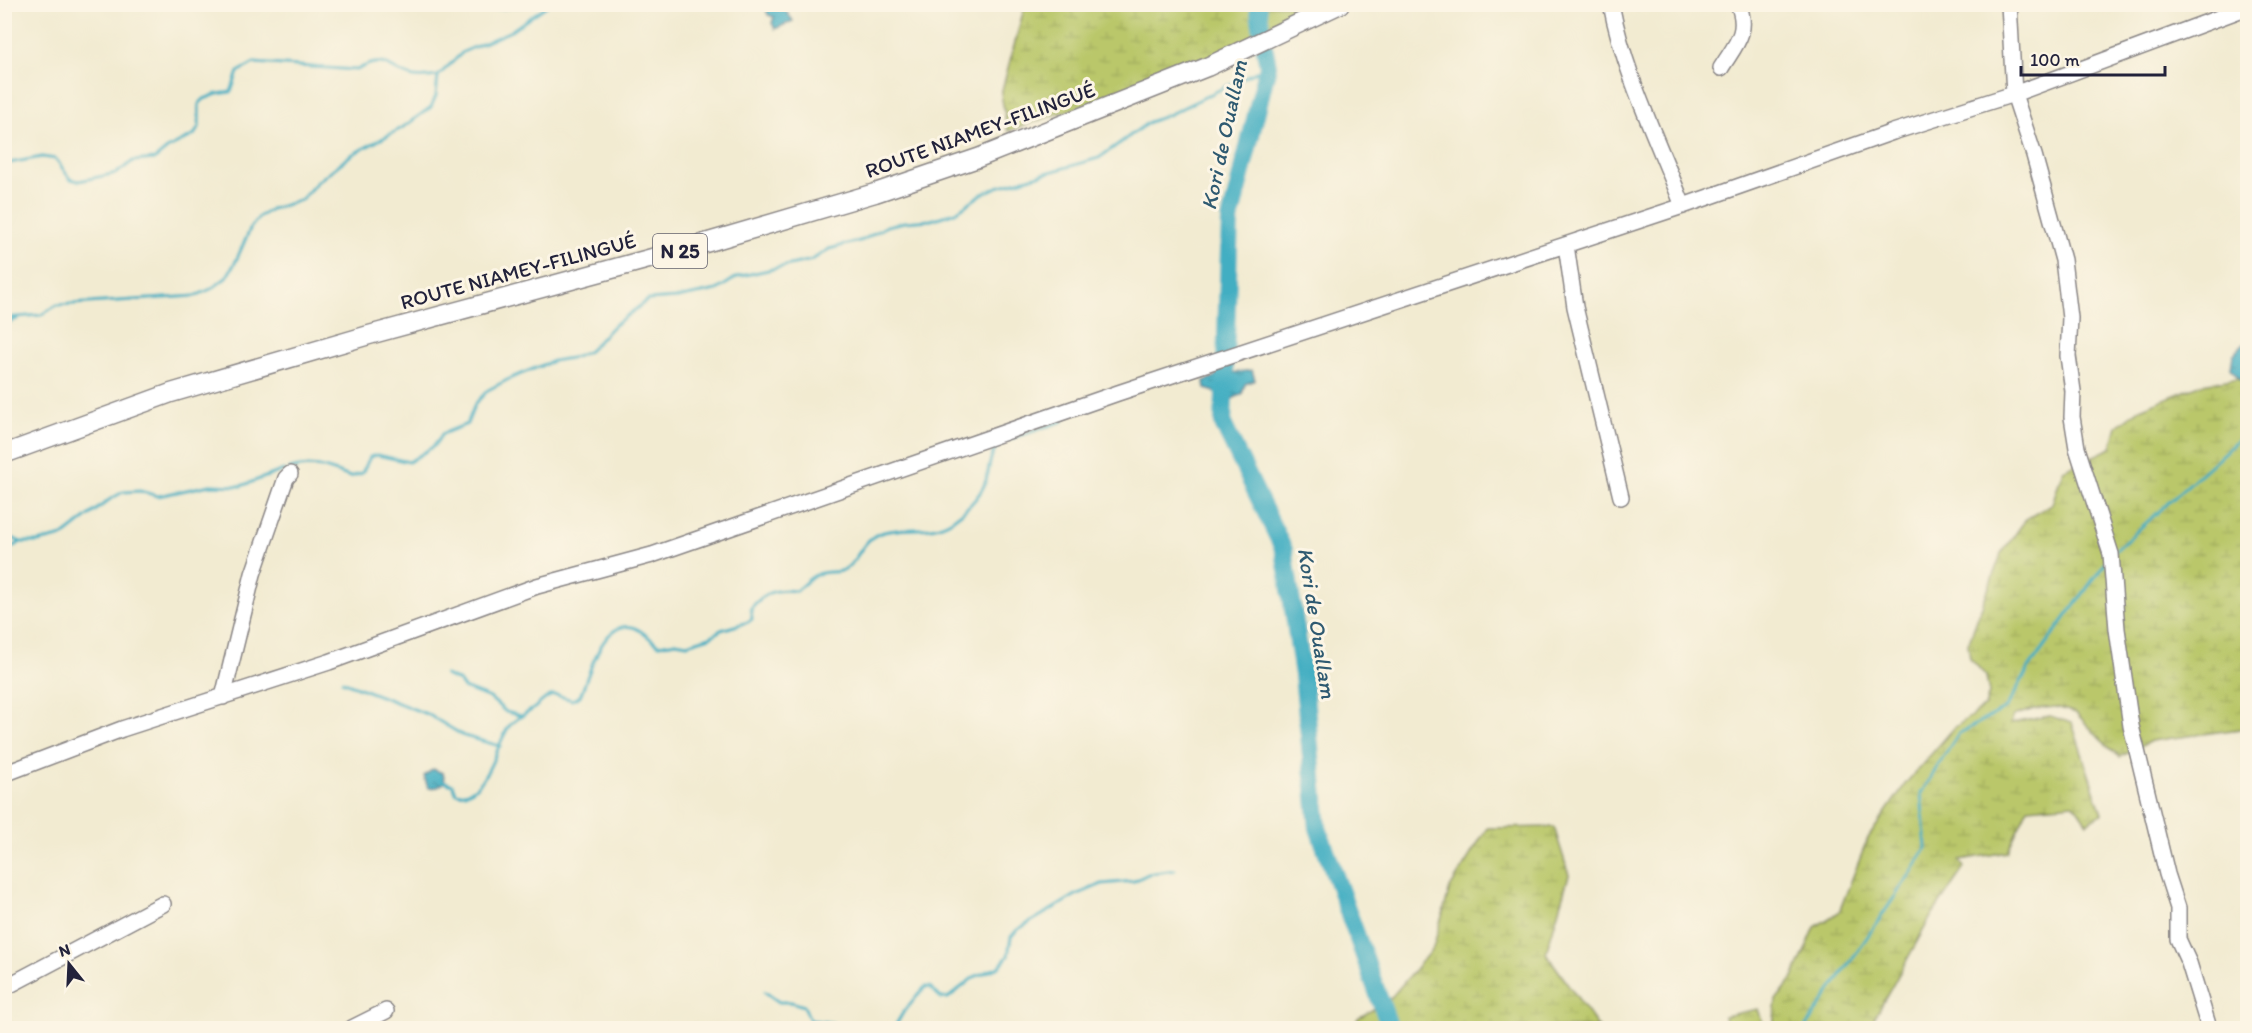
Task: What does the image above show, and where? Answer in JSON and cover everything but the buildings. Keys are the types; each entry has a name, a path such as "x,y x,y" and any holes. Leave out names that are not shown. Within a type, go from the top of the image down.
{"main road":[{"name":"ROUTE NIAMEY-FILINGUÉ","path":"4,454 171,393 369,335 678,252 896,186 978,158 1208,67 1340,4"}],"street":[{"path":"1611,4 1616,28 1635,82 1683,206"},
{"path":"1721,68 1744,27 1738,4"},
{"path":"2009,4 2014,94 2034,155 2062,260 2070,318 2068,356 2073,391 2072,417 2077,448 2111,554 2117,629 2130,726 2164,863 2178,908 2178,939 2189,963 2209,1029"},
{"path":"4,774 122,729 424,629 537,586 652,555 1118,393 1683,206 1893,132 2014,94 2247,7"},
{"path":"1566,245 1575,307 1621,496"},
{"path":"223,697 253,574 286,478 290,474"},
{"path":"4,988 163,903"},
{"path":"352,1029 386,1011"}],"green space":[{"path":"1025,5 1324,5 1153,82 1008,131 1001,94"},
{"path":"2239,378 2248,389 2247,728 2151,741 2120,757 2076,713 2056,707 2034,709 2013,716 2011,723 2050,716 2072,723 2102,814 2087,823 2074,804 2028,808 2007,852 1960,860 1964,868 1932,915 1871,1024 1866,1028 1773,1028 1776,1000 1793,978 1815,927 1839,912 1868,838 1906,783 1954,728 1985,706 1989,693 1986,676 1970,658 1968,644 2001,554 2026,519 2052,504 2063,470 2111,448 2117,426 2140,409 2202,384"},
{"path":"1554,827 1569,875 1546,953 1599,1028 1354,1028 1358,1018 1389,1000 1433,948 1450,888 1487,828"},
{"path":"1758,1009 1764,1028 1726,1028 1724,1016"}],"water":[{"path":"765,6 783,8 793,21 775,29 772,23 774,17 768,15"},
{"path":"2243,344 2247,344 2247,389 2231,368 2233,355"},
{"path":"1252,370 1255,380 1245,384 1242,394 1230,400 1222,394 1205,389 1204,381 1224,374"},
{"path":"433,769 443,773 445,782 438,787 428,788 424,776"}],"waterway":[{"path":"483,4 495,9 536,4"},
{"path":"4,318 41,315 57,305 195,296 211,289 226,278 251,227 260,216 272,209 301,200 317,182 351,155 402,128 431,107 436,96 438,76 463,52 511,31 549,4"},
{"name":"Kori de Ouallam","path":"1258,4 1262,33"},
{"name":"Kori de Ouallam","path":"1265,50 1268,66 1230,220 1223,424 1284,550 1303,675 1318,828 1390,1028"},
{"path":"4,164 42,157 56,159 70,179 79,181 117,173 133,161 155,159 167,149 194,135 199,127 199,104 204,99 217,94 231,92 238,72 254,63 357,70 367,65 382,63 414,77 438,76"},
{"path":"290,469 314,466 350,477 362,473 370,457 377,455 409,462 434,446 442,434 467,424 475,404 488,390 553,361 576,357 589,351 613,326 648,300 677,298 717,290 737,277 812,260 829,249 863,240 887,226 931,220 956,212 982,194 997,187 1099,158 1149,122 1268,66"},
{"path":"4,324 17,319"},
{"path":"445,782 453,785 456,793 467,793 476,788 512,723 550,696 572,700 580,696 592,664 604,641 612,632 621,627 632,627 659,645 676,642 687,644 748,622 752,619 751,608 761,598 771,592 796,591 818,574 846,569 867,542 877,534 892,530 936,527 952,520 976,499 985,483 992,456 1001,442 1063,421"},
{"path":"2116,550 2248,431"},
{"path":"4,534 21,542 38,542 63,536 109,500 123,492 140,491 158,496 210,485 241,486 284,470"},
{"path":"4,552 21,542"},
{"path":"1805,1028 1926,848 1921,793 1958,734 2006,708 2029,668 2106,562"},
{"path":"445,675 459,681 464,688 490,698 506,712 522,716"},
{"path":"342,681 429,715 464,736 500,746"},
{"path":"894,1028 904,1011 925,987 930,987 941,998 948,998 974,977 999,967 1008,956 1011,937 1017,930 1076,895 1102,884 1134,881 1148,874 1175,870"},
{"path":"765,992 779,1002 791,1002 804,1006 810,1020 833,1023 836,1028"}]}
